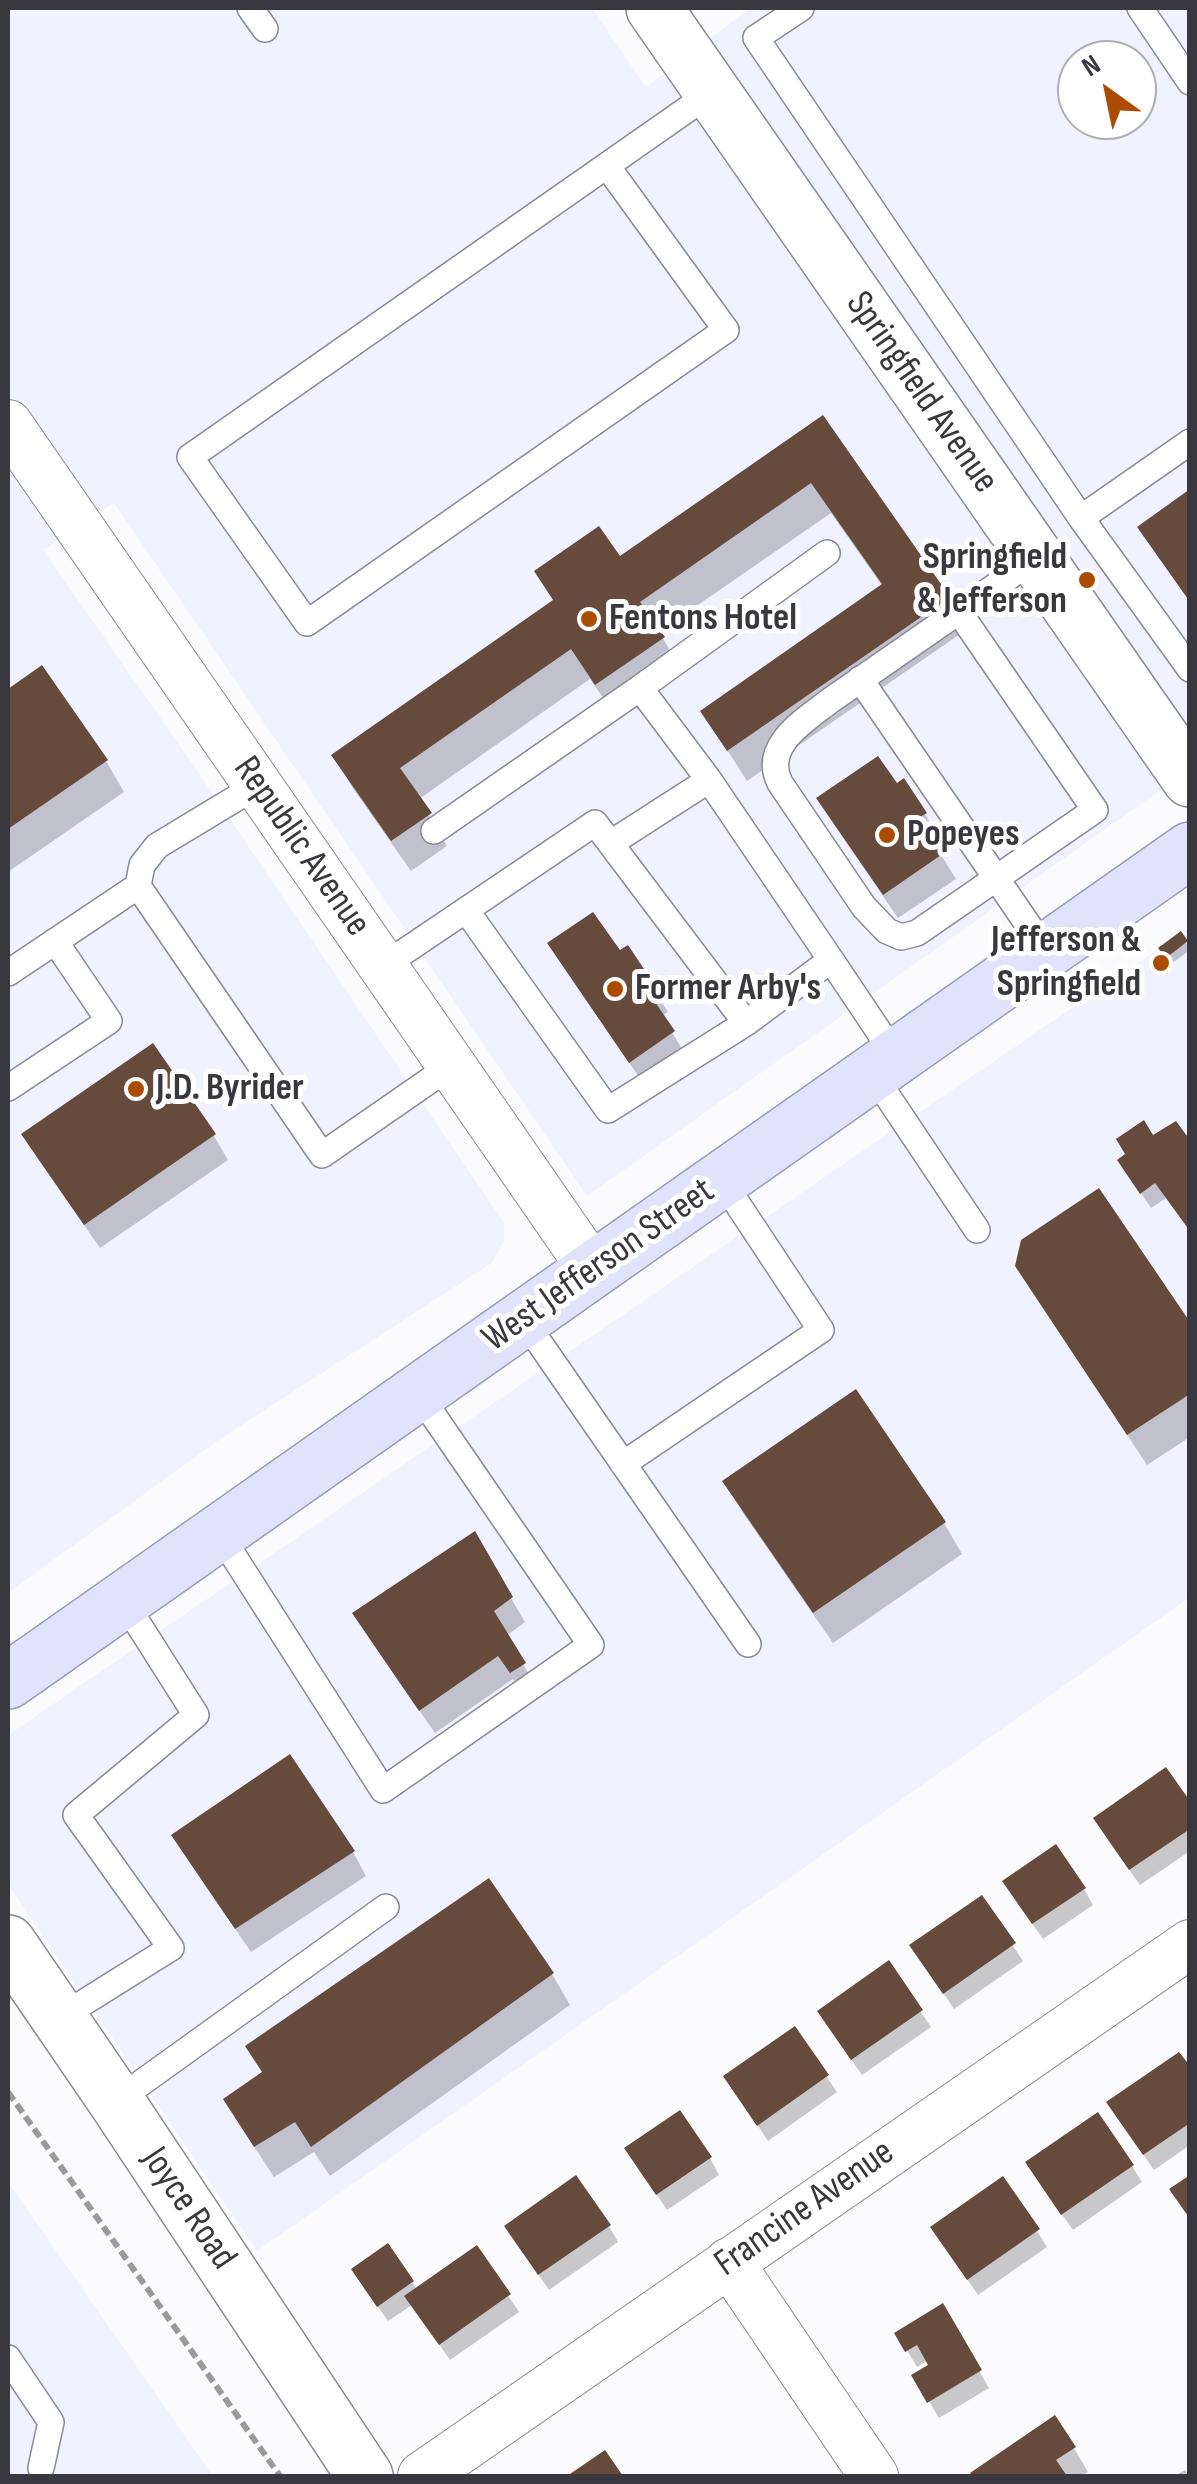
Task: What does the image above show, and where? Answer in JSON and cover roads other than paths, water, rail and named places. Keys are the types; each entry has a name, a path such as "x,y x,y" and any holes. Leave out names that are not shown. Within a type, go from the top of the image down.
{"main road":[{"name":"West Jefferson Street","path":"8,1681 1190,850"}],"street":[{"name":"Springfield Avenue","path":"654,8 1190,778"},
{"name":"Republic Avenue","path":"8,424 594,1270"},
{"name":"Joyce Road","path":"8,1943 365,2476"},
{"name":"Francine Avenue","path":"422,2476 1190,1944"},
{"path":"729,2262 874,2476"}],"lane":[{"path":"801,8 756,38 1081,518 1190,668"},
{"path":"1140,8 1190,82"},
{"path":"607,166 726,330 306,623 190,457 712,92"},
{"path":"1081,518 1190,442"},
{"path":"434,832 827,553"},
{"path":"958,612 1096,810 917,933 901,937 888,931 864,907 774,771 778,748 798,725 831,700 860,680 958,612 1036,558"},
{"path":"860,680 1046,951"},
{"path":"640,688 709,780 831,960 884,1065 977,1230"},
{"path":"612,844 709,780"},
{"path":"258,785 157,846 142,865 138,886 322,1154 452,1065"},
{"path":"383,966 596,823 746,1024"},
{"path":"8,973 138,886"},
{"path":"466,910 608,1110 746,1024 831,960"},
{"path":"8,1088 109,1021 55,941"},
{"path":"623,1464 821,1330 722,1179"},
{"path":"523,1318 748,1644"},
{"path":"219,1533 384,1790 591,1644 418,1393"},
{"path":"59,2018 171,1948 76,1815 196,1716 122,1600"},
{"path":"116,2100 386,1908"},
{"path":"8,2358 51,2422 39,2474"},
{"path":"8,2406 30,2391"}],"place":[{"name":"Springfield & Jefferson","path":"1087,580"},
{"name":"Fentons Hotel","path":"589,619"},
{"name":"Popeyes","path":"887,835"},
{"name":"Jefferson & Springfield","path":"1161,963"},
{"name":"Former Arby's","path":"615,989"},
{"name":"J.D. Byrider","path":"136,1089"}]}
